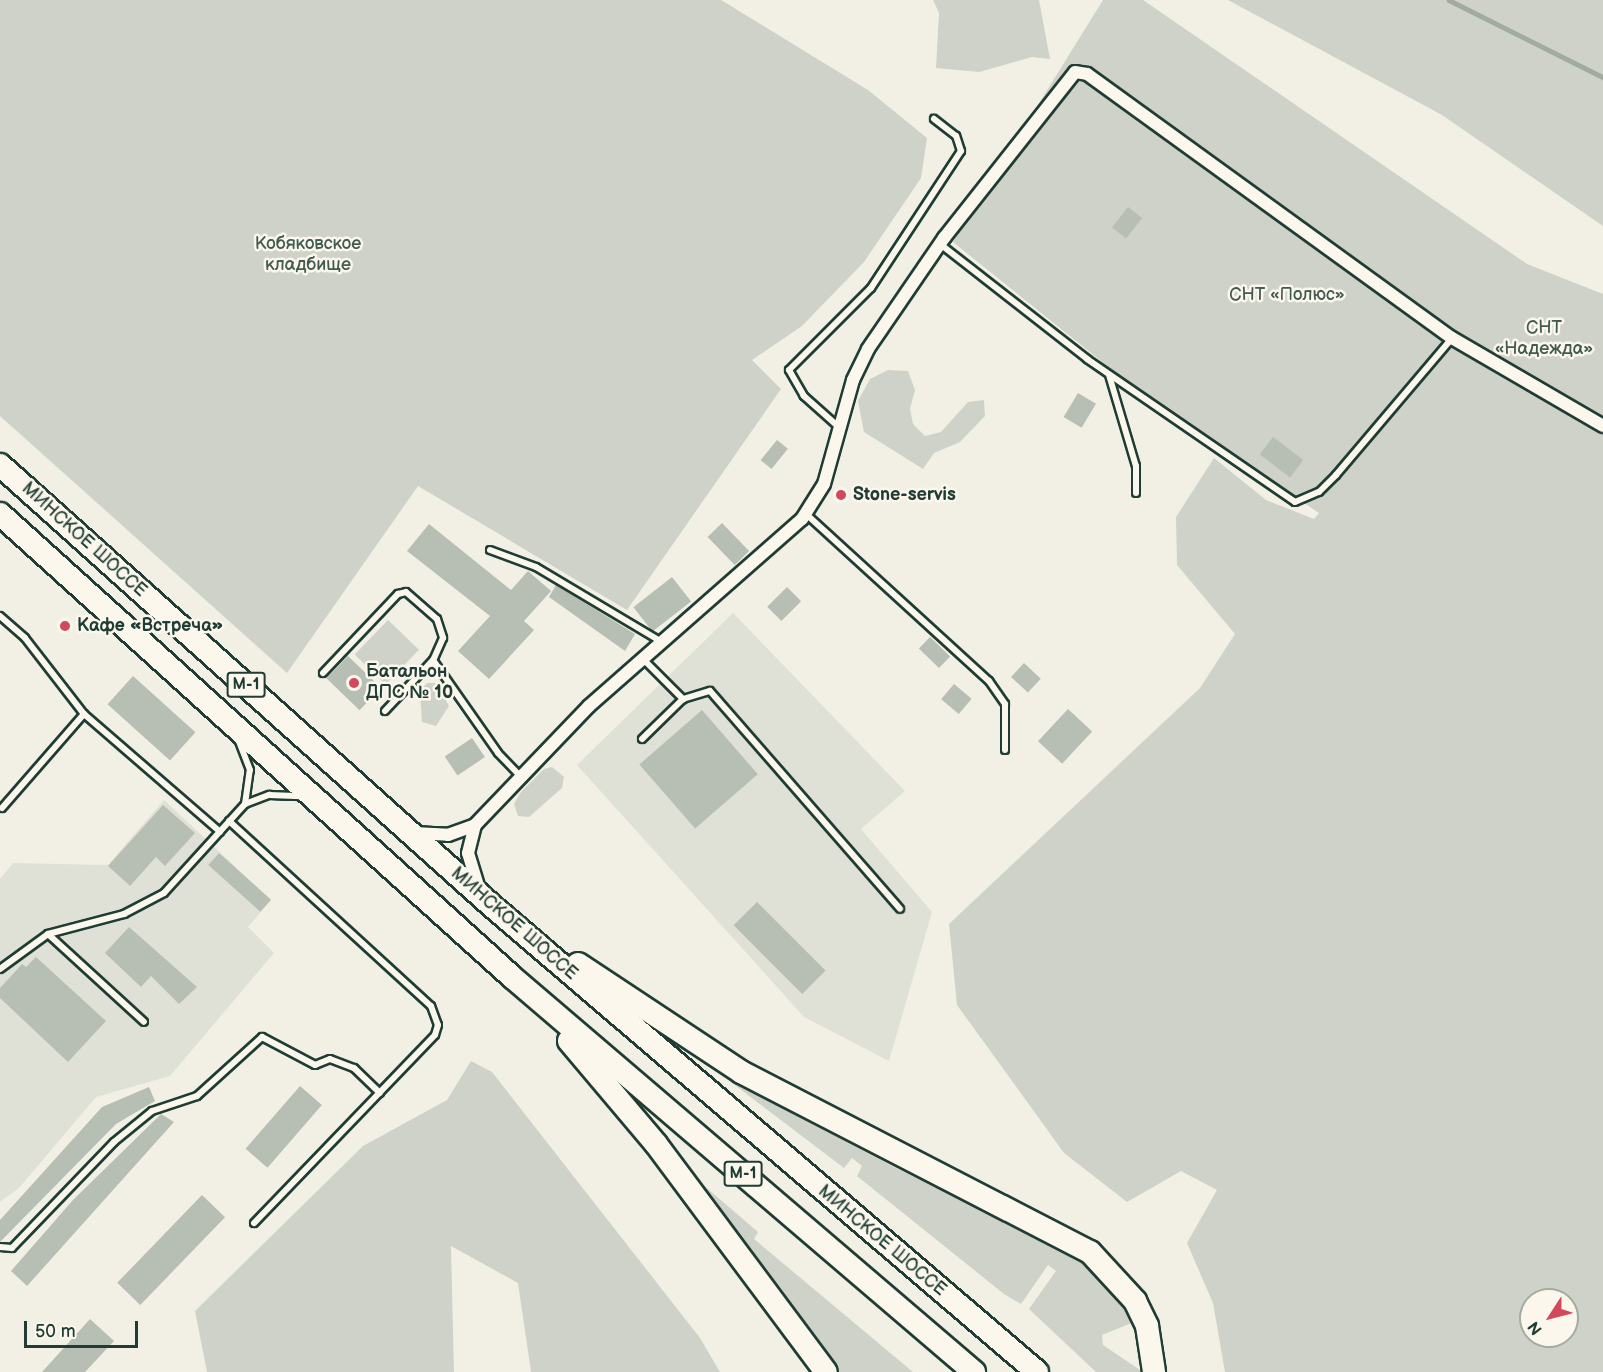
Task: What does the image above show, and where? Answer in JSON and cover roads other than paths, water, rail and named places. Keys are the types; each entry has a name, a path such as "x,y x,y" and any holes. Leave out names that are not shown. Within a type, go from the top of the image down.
{"highway":[{"name":"МИНСКОЕ ШОССЕ","path":"0,465 487,902 1037,1372"},
{"name":"МИНСКОЕ ШОССЕ","path":"0,514 512,977 974,1372"},
{"path":"487,902 741,1072 1078,1244 1115,1275 1144,1318 1154,1372"},
{"path":"512,977 656,1144 826,1372"}],"street":[{"path":"410,833 448,835 475,825 520,776 642,659 806,514 824,484 853,380 868,349 940,244 1044,106 1079,71 1452,338 1603,426"},
{"path":"475,825 469,858 487,902"}],"lane":[{"path":"841,429 804,396 789,370 794,360 872,288 961,151 956,136 934,119"},
{"path":"940,244 1108,374 1295,502 1318,492 1336,475 1452,338"},
{"path":"1108,374 1136,466 1136,493"},
{"path":"806,514 989,681 1005,704 1005,750"},
{"path":"490,550 536,567 662,642"},
{"path":"323,673 402,592 442,625 441,647 433,660 385,711"},
{"path":"0,616 25,638 84,714 220,832"},
{"path":"642,659 683,699"},
{"path":"433,660 498,753 520,776"},
{"path":"642,739 683,699 704,692 720,698 900,909"},
{"path":"0,969 48,934 124,914 164,893 245,804 250,786 247,760 209,704"},
{"path":"1,809 84,714"},
{"path":"245,804 276,795 317,801"},
{"path":"229,821 436,1014 435,1035 254,1223"},
{"path":"48,934 144,1022"},
{"path":"0,1247 12,1248 114,1142 152,1111 197,1096 262,1038 315,1065 330,1059 354,1068 380,1093"}],"waterway":[{"path":"1449,0 1603,77"}],"place":[{"name":"Stone-servis","path":"841,495"},
{"name":"Кафе «Встреча»","path":"65,626"},
{"name":"Батальон ДПС № 10","path":"354,683"}],"park label":[{"name":"Кобяковское кладбище","path":"308,255"},
{"name":"СНТ «Полюс»","path":"1287,295"},
{"name":"СНТ «Надежда»","path":"1544,339"}]}
